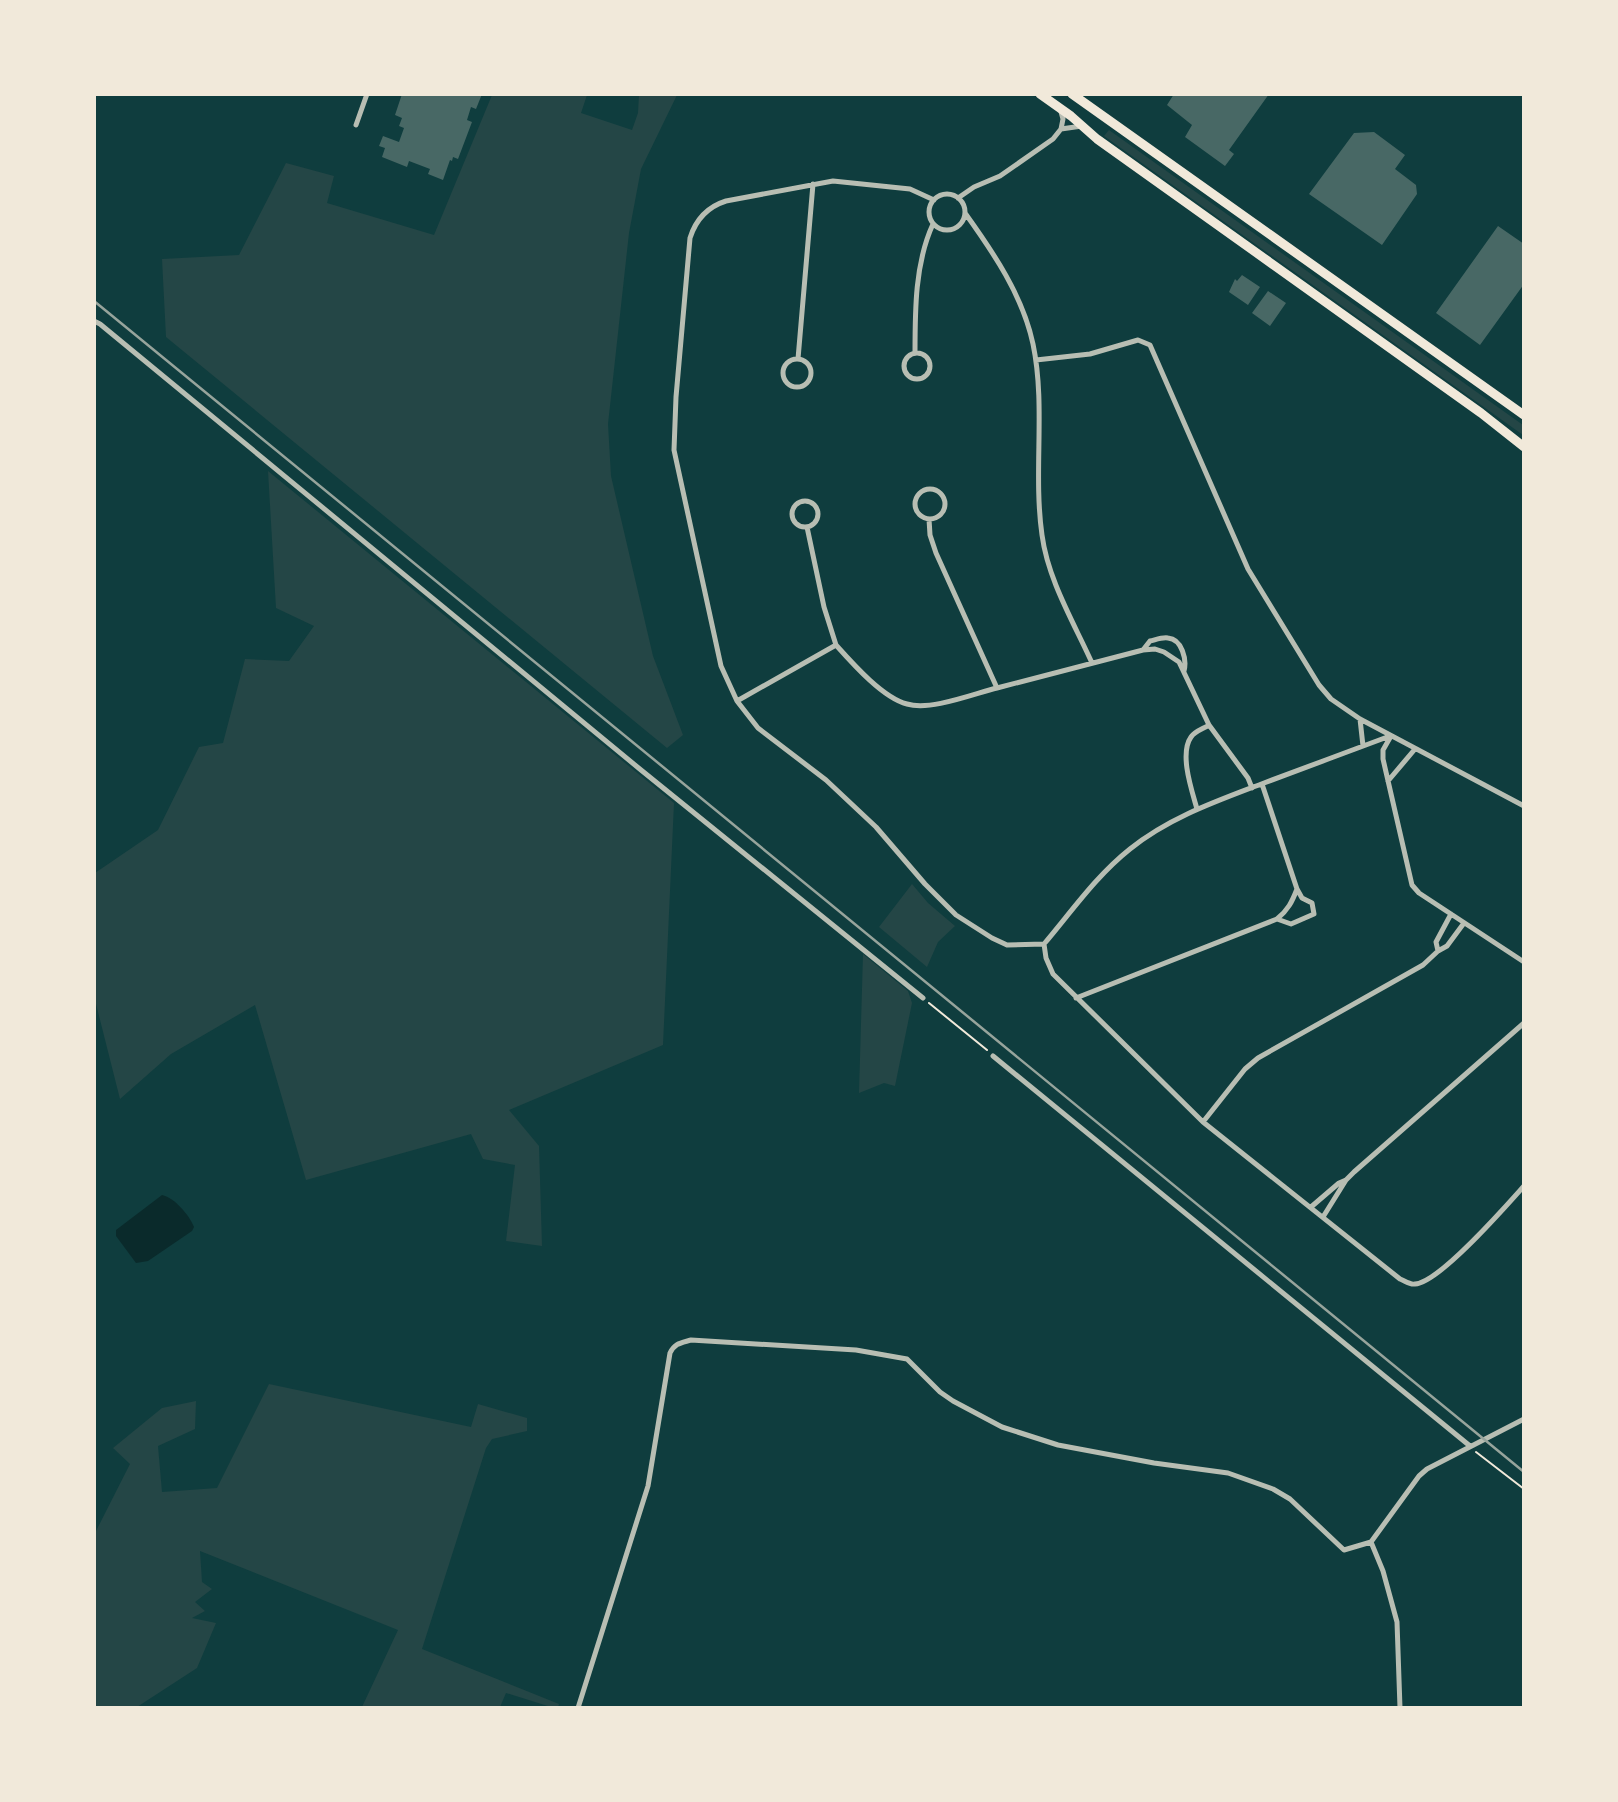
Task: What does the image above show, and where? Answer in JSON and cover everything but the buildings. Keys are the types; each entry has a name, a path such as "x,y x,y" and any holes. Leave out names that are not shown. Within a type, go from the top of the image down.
{"main road":[{"path":"1040,94 1106,146 1481,413 1524,447"},
{"path":"1072,94 1524,415"}],"street":[{"path":"356,125 367,94"},
{"path":"958,198 1023,162 1053,139 1061,129 1063,120 1060,108"},
{"path":"1061,129 1083,126"},
{"path":"934,200 910,189 833,181 716,204 700,218 690,238 674,450 718,656 737,701 758,728 826,780 876,827 956,915 1007,945 1044,944"},
{"path":"798,359 813,184"},
{"path":"945,194 958,198 964,204 962,222 956,229 941,230 933,224 929,214 934,200 945,194"},
{"path":"965,213 1021,304 1029,327 1036,360 1042,537 1049,565 1092,663"},
{"path":"915,353 915,309 925,242 933,224"},
{"path":"94,321 923,998"},
{"path":"1036,360 1090,354 1138,340 1150,345 1248,569 1318,685 1331,699 1360,719 1524,806"},
{"path":"915,353 922,354 930,362 930,369 923,379 908,377 904,370 906,358 915,353"},
{"path":"798,359 807,362 812,375 806,384 796,387 786,382 783,373 786,364 798,359"},
{"path":"930,490 938,492 944,503 940,515 929,519 919,515 915,506 919,494 930,490"},
{"path":"805,500 813,503 818,512 816,521 807,527 796,524 792,514 795,505 805,500"},
{"path":"929,519 930,536 936,553 998,688"},
{"path":"807,527 824,607 836,645 890,696 908,705 936,704 1155,649 1174,657 1184,671 1209,725 1248,778 1252,788"},
{"path":"1143,650 1150,641 1172,638 1177,641 1183,653 1186,663 1184,671"},
{"path":"737,701 836,645"},
{"path":"1360,719 1363,746"},
{"path":"1197,809 1186,749 1194,733 1209,725"},
{"path":"1391,736 1197,809 1163,826 1127,850 1089,887 1044,944 1046,958 1053,974 1203,1122 1400,1279 1413,1285 1425,1282 1467,1246 1524,1186"},
{"path":"1391,736 1383,750 1410,879 1419,893 1524,962"},
{"path":"1388,781 1415,749"},
{"path":"1262,784 1297,889 1302,898 1312,903 1314,914 1291,924 1277,919"},
{"path":"1076,998 1277,919 1292,904 1297,889"},
{"path":"1438,950 1436,942 1451,914"},
{"path":"1203,1122 1245,1069 1258,1058 1423,965 1438,950 1447,946 1464,923"},
{"path":"1323,1217 1346,1180 1524,1023"},
{"path":"993,1056 1470,1446"},
{"path":"1311,1207 1346,1180"},
{"path":"578,1707 648,1486 670,1353 674,1346 691,1340 856,1350 907,1359 946,1397 1002,1427 1058,1445 1154,1463 1228,1473 1282,1494 1344,1550 1371,1542 1419,1476 1524,1419"},
{"path":"1371,1542 1383,1571 1397,1622 1400,1707"}],"path":[{"path":"923,998 993,1056"},
{"path":"1470,1446 1524,1489"}],"shaded area":[{"path":"492,95 587,95 581,113 632,130 638,113 639,95 677,95 641,169 629,233 608,424 611,476 653,656 683,735 667,748 166,337 162,259 239,255 286,163 334,176 327,203 434,235"},
{"path":"1109,130 1523,425 1523,435 1104,136"},
{"path":"268,471 674,803 663,1045 509,1110 539,1146 542,1246 506,1241 515,1165 483,1159 471,1134 306,1180 255,1005 171,1054 120,1099 95,1000 95,873 158,830 199,747 223,743 245,659 289,661 314,626 276,608"},
{"path":"912,884 928,903 955,926 938,942 927,967 879,927"},
{"path":"863,954 908,991 912,1003 895,1086 884,1083 859,1093"},
{"path":"162,1195 181,1208 194,1227 148,1261 136,1263 116,1236 116,1230"},
{"path":"269,1384 471,1427 478,1404 527,1418 527,1431 492,1439 486,1448 422,1649 559,1704 558,1707 506,1693 500,1707 362,1707 398,1630 200,1551 202,1582 212,1589 195,1602 205,1611 192,1618 216,1623 197,1668 137,1707 95,1707 95,1533 130,1464 113,1448 162,1408 196,1401 195,1429 158,1446 162,1492 217,1488"}],"railway":[{"path":"94,301 1524,1472"}]}
